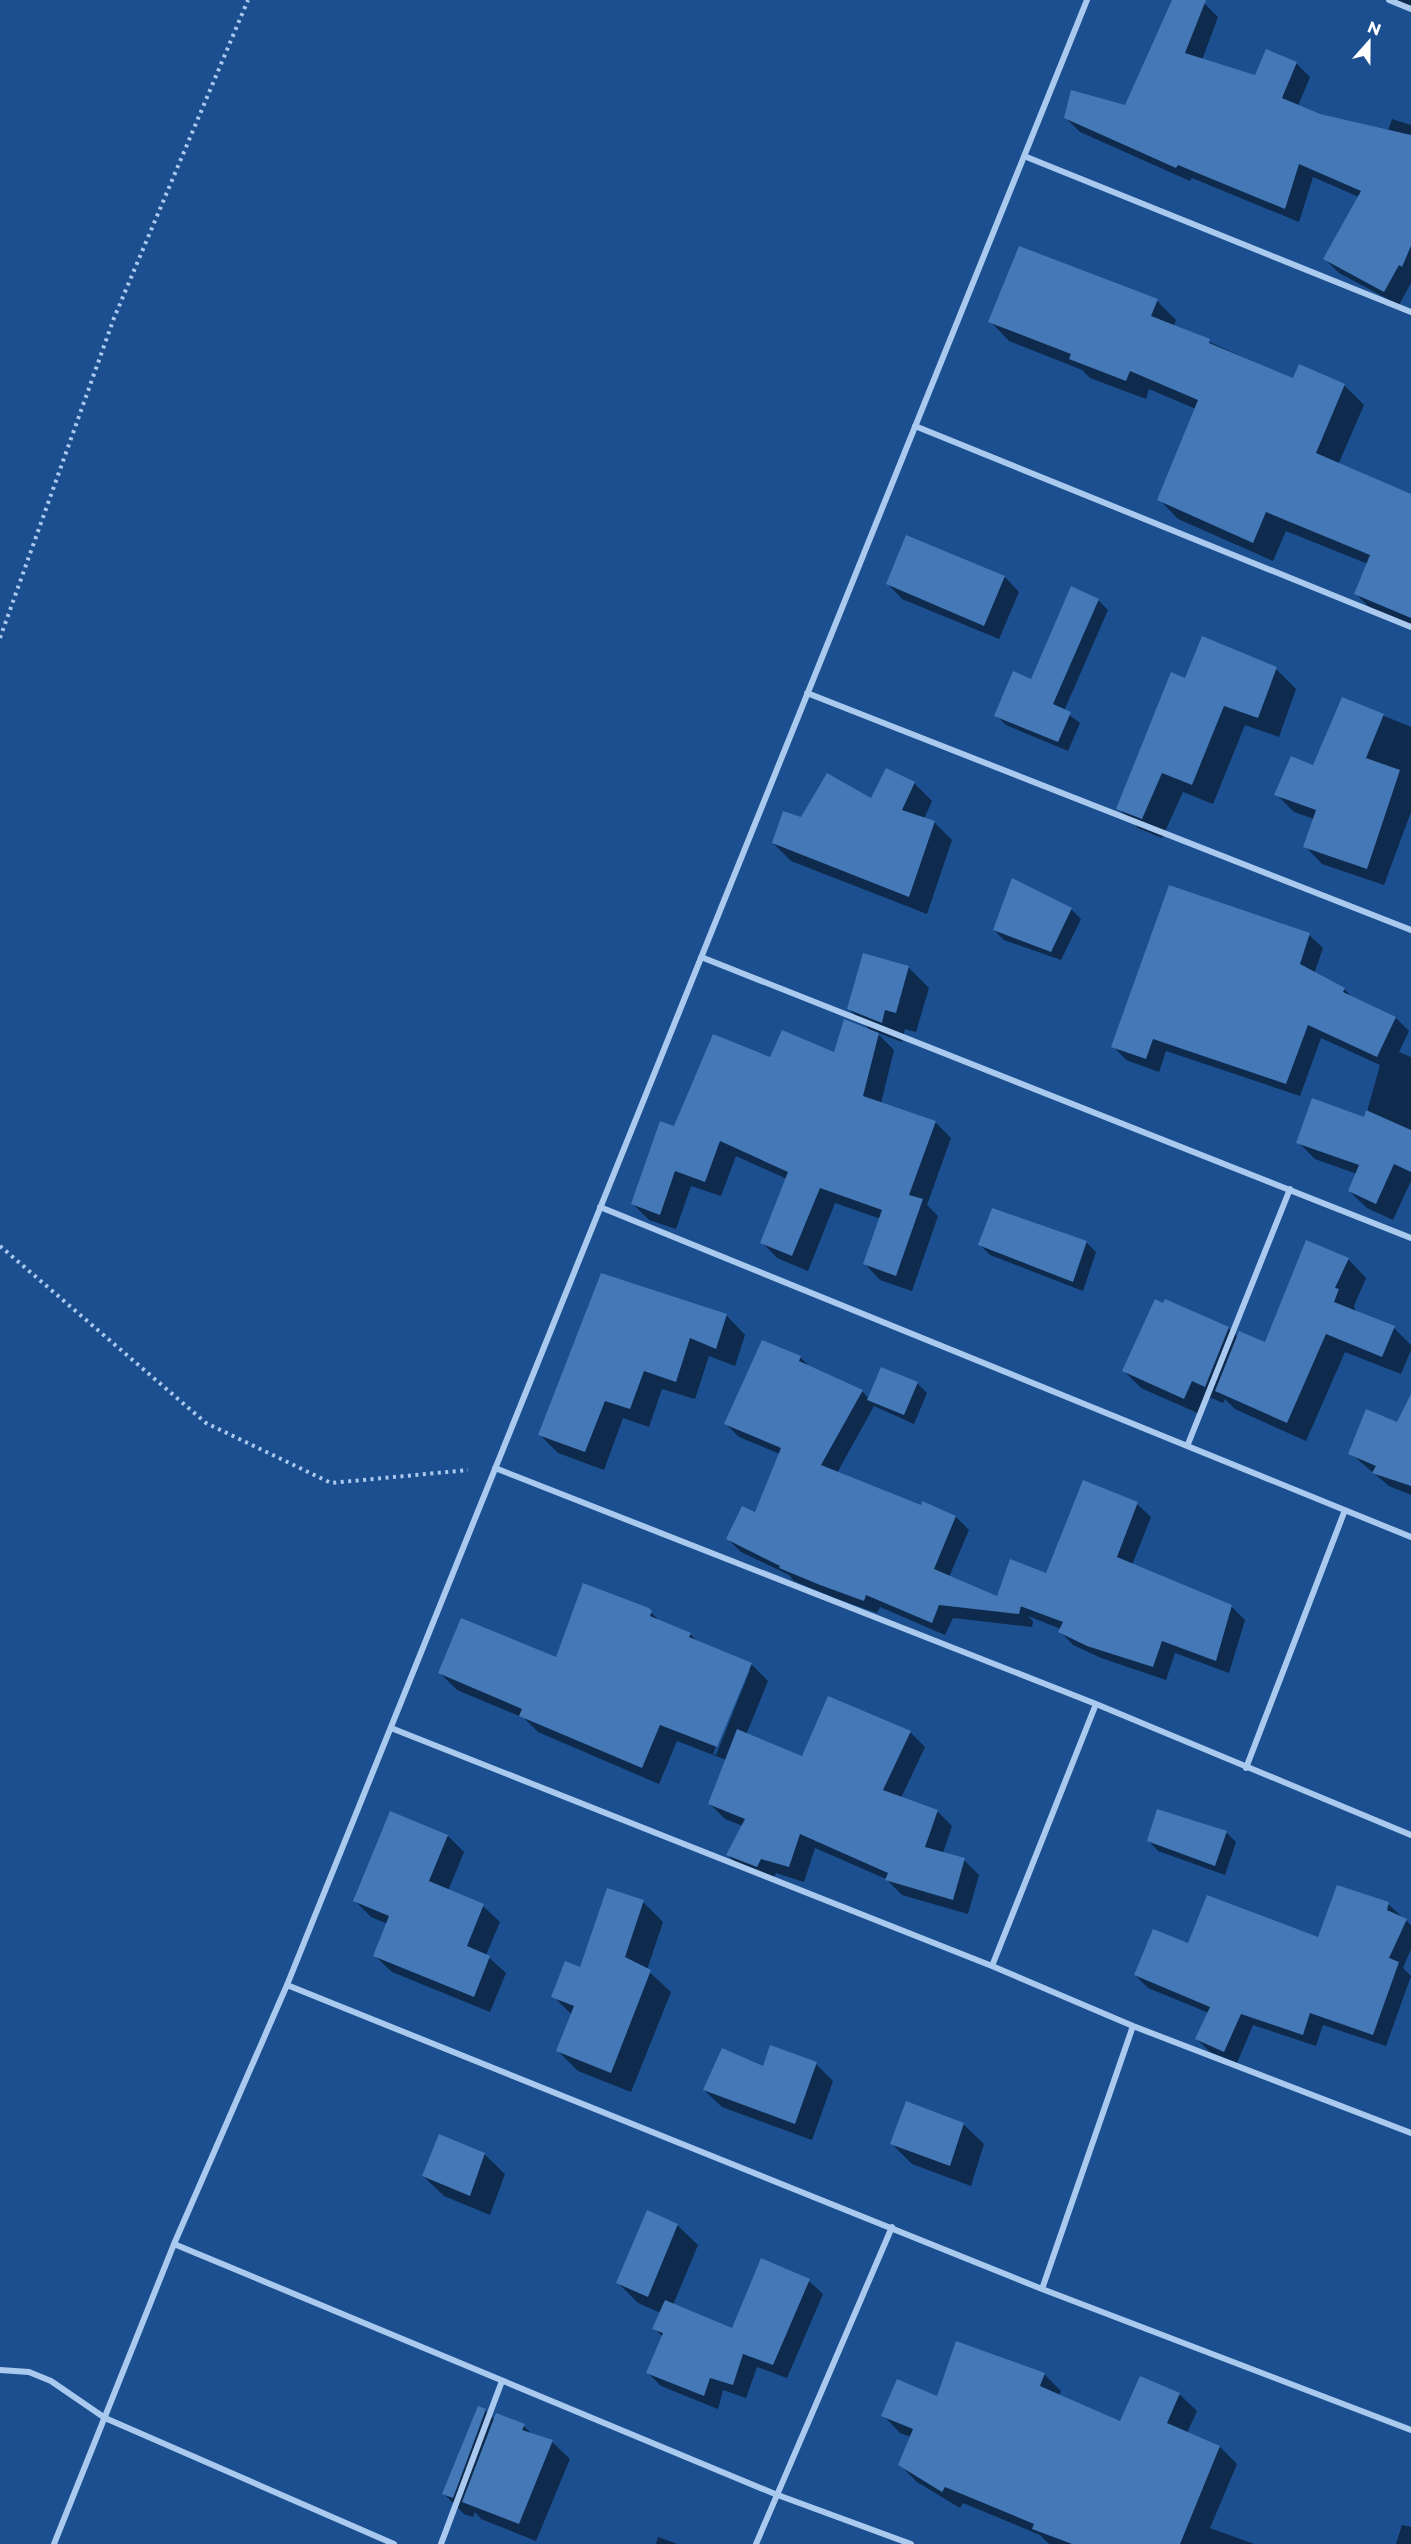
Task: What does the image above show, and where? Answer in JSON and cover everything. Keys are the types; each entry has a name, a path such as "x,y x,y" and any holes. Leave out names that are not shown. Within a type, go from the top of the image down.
{"street":[{"path":"54,2544 174,2244 287,1984 391,1728 1087,0"},
{"path":"1389,0 1411,9"},
{"path":"1024,156 1411,312"},
{"path":"915,426 1411,627"},
{"path":"807,693 1411,930"},
{"path":"701,957 1411,1238"},
{"path":"1188,1444 1290,1189"},
{"path":"600,1207 1188,1444 1411,1537"},
{"path":"495,1467 1096,1704 1246,1768 1411,1834"},
{"path":"1246,1768 1345,1510"},
{"path":"992,1966 1096,1704"},
{"path":"391,1728 992,1966 1134,2026 1411,2133"},
{"path":"287,1984 1042,2289 1411,2430"},
{"path":"1042,2289 1134,2026"},
{"path":"756,2544 775,2494 892,2227"},
{"path":"174,2244 775,2494 911,2544"},
{"path":"0,2370 29,2372 51,2381 105,2418 394,2544"},
{"path":"441,2544 502,2381"}],"path":[{"path":"0,638 114,318 248,0"},
{"path":"0,1246 206,1423 332,1483 495,1467"}],"building":[{"path":"1172,0 1206,0 1185,53 1255,75 1266,49 1297,62 1282,98 1320,114 1411,135 1411,246 1402,267 1399,265 1384,292 1323,259 1361,191 1299,164 1285,209 1178,165 1176,168 1064,118 1071,90 1125,105"},
{"path":"1019,246 1158,299 1151,316 1210,339 1209,343 1293,378 1299,364 1345,384 1316,453 1411,494 1411,618 1354,594 1370,555 1266,512 1253,543 1157,500 1198,400 1130,371 1126,381 1069,359 1071,354 988,322"},
{"path":"906,535 1005,576 984,626 886,584"},
{"path":"1071,586 1099,599 1053,704 1071,712 1058,742 994,716 1013,671 1031,679"},
{"path":"1202,636 1277,667 1258,718 1224,706 1192,785 1162,773 1142,819 1116,809 1171,672 1185,678"},
{"path":"1342,697 1384,714 1366,758 1400,770 1367,869 1303,847 1316,810 1274,795 1291,756 1313,765"},
{"path":"886,768 915,782 902,810 935,821 909,897 772,843 783,811 801,817 827,773 871,798"},
{"path":"1012,878 1072,908 1051,952 993,930"},
{"path":"1169,885 1310,933 1300,964 1345,988 1343,992 1396,1017 1377,1057 1308,1025 1286,1084 1153,1039 1146,1059 1111,1047"},
{"path":"863,953 909,966 896,1013 885,1010 882,1023 847,1009"},
{"path":"844,1019 879,1033 863,1096 936,1121 909,1195 923,1199 896,1276 863,1264 882,1210 820,1188 792,1256 760,1243 788,1172 720,1141 705,1182 675,1171 660,1215 631,1204 660,1121 674,1126 713,1034 770,1057 782,1030 834,1052"},
{"path":"1312,1098 1364,1117 1366,1110 1411,1130 1411,1172 1394,1164 1376,1204 1348,1191 1359,1165 1296,1143"},
{"path":"992,1208 1087,1241 1073,1282 978,1245"},
{"path":"1306,1240 1349,1258 1335,1288 1339,1289 1334,1302 1395,1326 1382,1357 1326,1334 1287,1423 1215,1391 1239,1331 1265,1342"},
{"path":"601,1273 727,1314 716,1349 690,1338 676,1382 644,1371 630,1409 605,1401 585,1452 538,1435"},
{"path":"1155,1299 1163,1303 1165,1299 1229,1327 1205,1387 1192,1381 1184,1399 1122,1371"},
{"path":"762,1340 801,1356 799,1361 863,1390 821,1465 921,1505 922,1501 956,1516 934,1569 997,1596 1010,1559 1046,1573 1083,1480 1138,1502 1117,1557 1232,1605 1216,1661 1162,1641 1153,1667 1087,1646 1058,1632 1063,1622 1021,1606 1019,1614 939,1605 932,1623 866,1595 864,1601 820,1585 779,1568 780,1566 726,1539 742,1506 755,1512 781,1448 724,1424"},
{"path":"881,1367 918,1382 904,1415 867,1400"},
{"path":"1411,1394 1411,1486 1372,1473 1376,1466 1348,1454 1366,1409 1397,1422"},
{"path":"583,1583 649,1608 652,1611 650,1616 691,1633 689,1637 752,1663 717,1747 660,1725 642,1768 519,1716 522,1709 438,1673 461,1618 556,1657"},
{"path":"828,1696 911,1731 883,1790 938,1810 925,1847 965,1858 953,1900 885,1880 888,1873 800,1834 789,1867 761,1859 757,1867 726,1855 745,1819 708,1804 737,1729 802,1756"},
{"path":"1157,1809 1227,1831 1215,1866 1147,1841"},
{"path":"390,1811 448,1835 429,1881 484,1904 467,1946 490,1956 474,1997 373,1956 389,1916 353,1901"},
{"path":"1337,1885 1389,1902 1387,1910 1407,1919 1389,1958 1399,1962 1373,2035 1310,2013 1303,2035 1241,2014 1224,2052 1195,2039 1210,2007 1134,1975 1153,1929 1188,1943 1207,1895 1318,1937"},
{"path":"607,1888 644,1900 625,1957 651,1970 611,2073 556,2051 574,2006 551,1997 565,1961 580,1967"},
{"path":"770,2045 817,2062 795,2124 703,2090 722,2048 763,2066"},
{"path":"906,2101 964,2123 950,2166 890,2144"},
{"path":"439,2134 485,2153 470,2196 422,2176"},
{"path":"647,2210 678,2224 648,2297 616,2283"},
{"path":"761,2258 810,2279 773,2365 743,2354 733,2385 710,2378 704,2396 646,2373 663,2333 652,2329 665,2300 732,2328"},
{"path":"956,2341 1045,2373 1040,2386 1120,2421 1140,2376 1180,2393 1167,2423 1220,2446 1180,2544 1072,2544 1032,2529 1034,2524 945,2487 942,2492 898,2465 913,2429 881,2416 897,2379 937,2396"},
{"path":"478,2406 486,2409 453,2498 442,2494"},
{"path":"496,2413 525,2424 522,2430 553,2440 519,2524 462,2502"}]}
